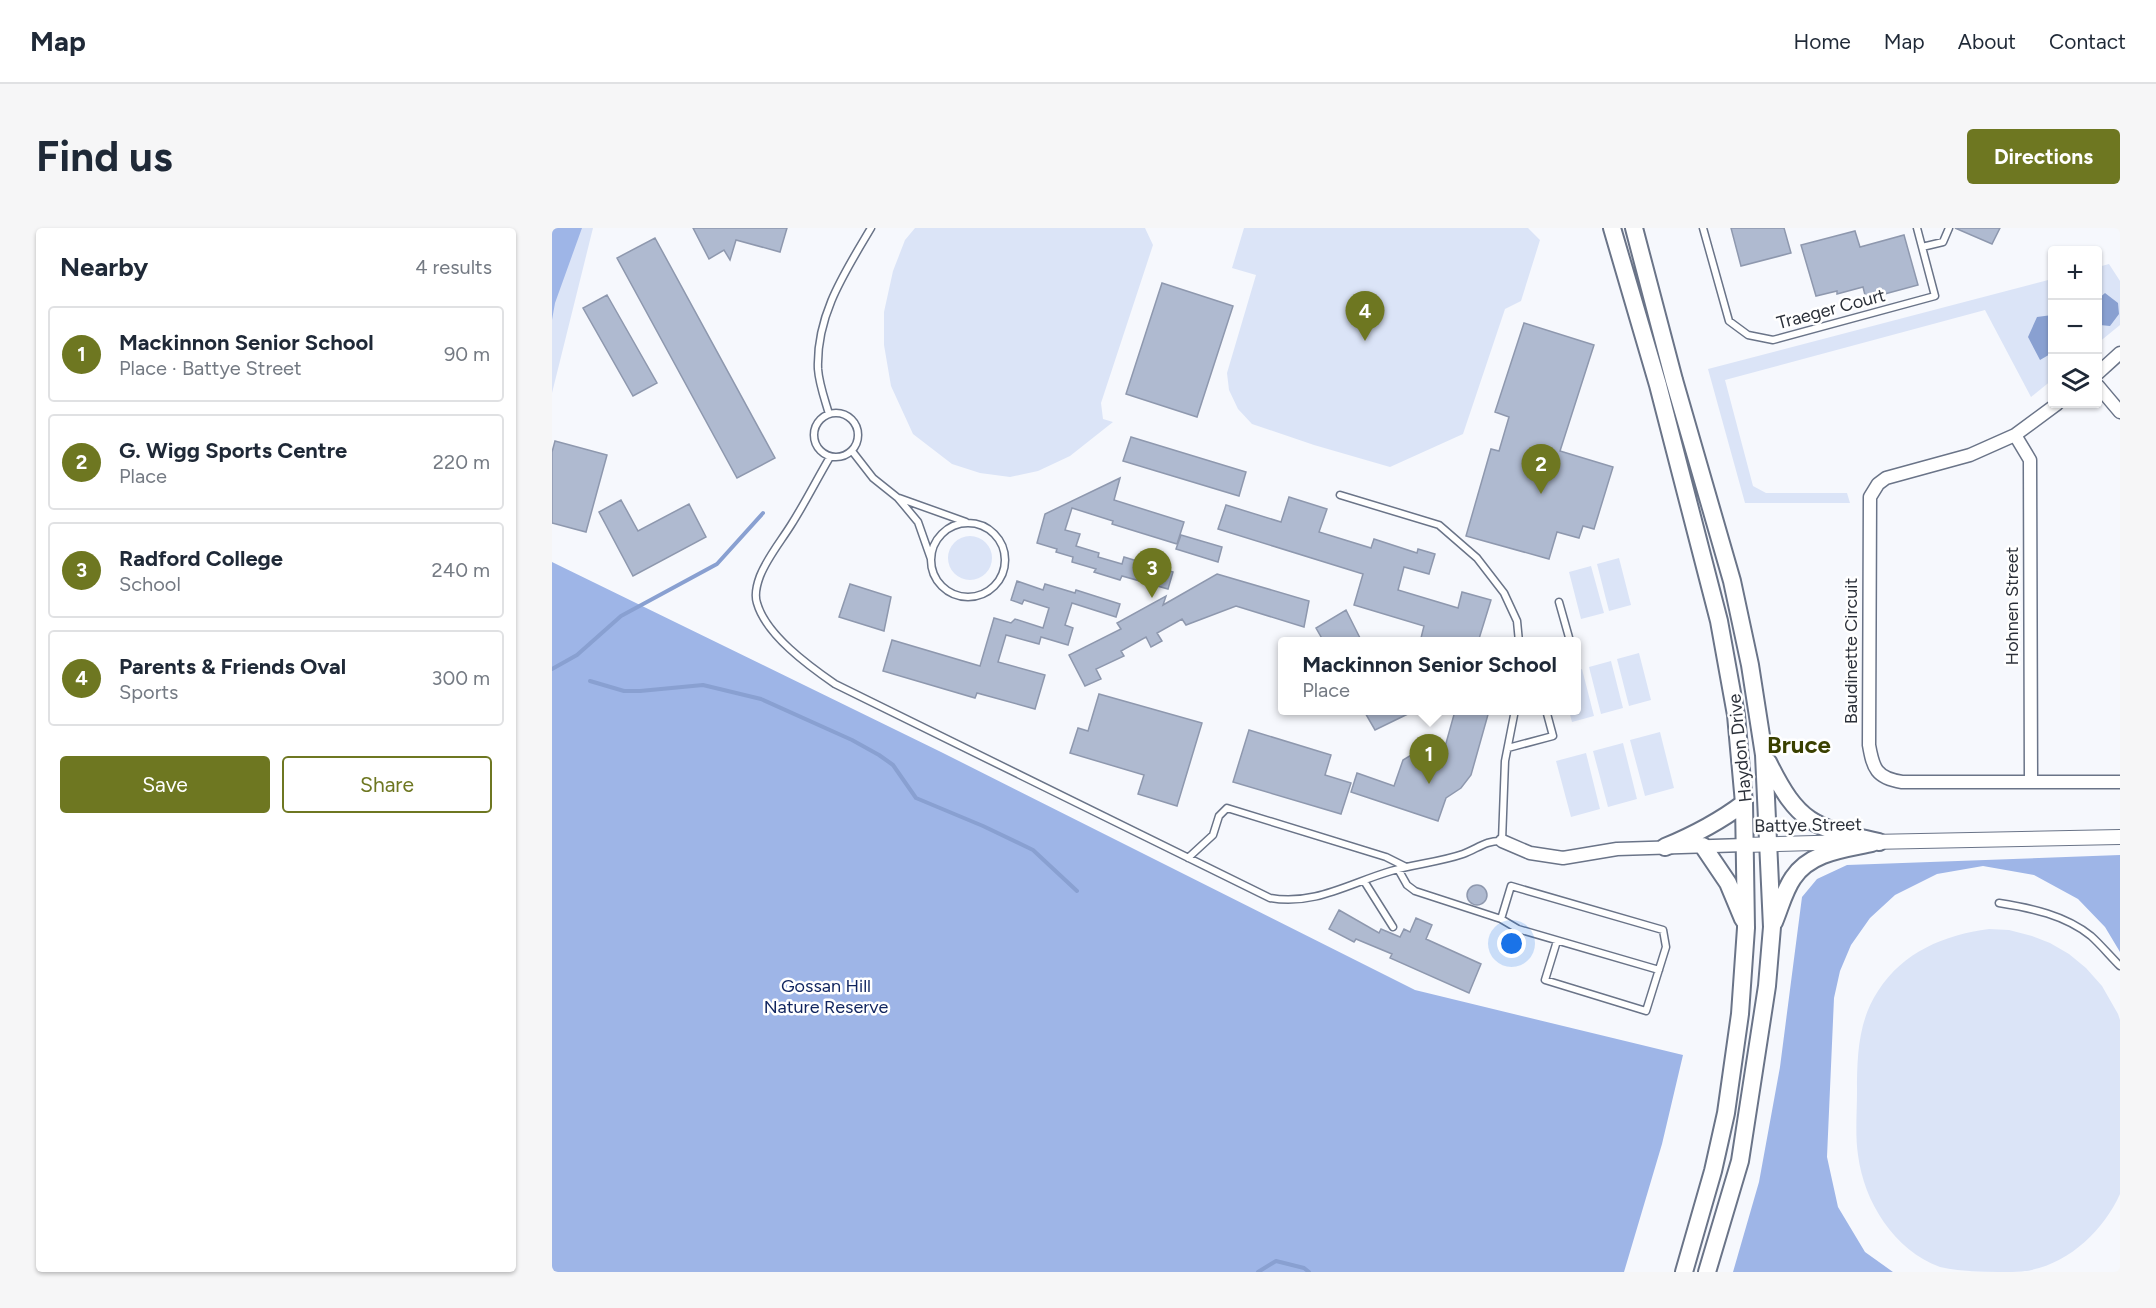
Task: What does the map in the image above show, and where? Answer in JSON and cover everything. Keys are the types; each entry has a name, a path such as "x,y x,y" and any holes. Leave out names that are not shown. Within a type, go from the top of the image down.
{"main road":[{"name":"Haydon Drive","path":"1634,228 1674,380 1732,581 1750,664 1764,755 1772,927 1767,986 1740,1161 1707,1272"},
{"name":"Haydon Drive","path":"1611,231 1658,385 1719,621 1736,716 1744,803 1746,928 1740,1014 1726,1113 1713,1171 1684,1272"},
{"path":"1764,755 1782,791 1792,805 1814,823 1838,834 1879,842"},
{"path":"1665,847 1703,831 1724,819 1744,803"},
{"path":"1772,927 1793,878 1806,866 1822,854 1879,842"},
{"path":"1702,846 1728,883 1746,928"}],"street":[{"path":"2102,369 2120,353"},
{"path":"2102,392 2120,412"},
{"name":"Baudinette Circuit","path":"2052,408 2015,435 1970,455 1886,478 1873,491 1870,497 1869,745 1873,765 1889,780 1902,782 2120,782"},
{"name":"Hohnen Street","path":"2015,435 2030,460 2031,782"},
{"name":"Battye Street","path":"1502,841 1530,853 1563,858 1617,849 1665,847 2120,837"}],"lane":[{"path":"829,414 818,370 821,336 836,288 871,228"},
{"name":"Traeger Court","path":"1703,228 1729,321 1748,335 1773,340 1935,296 1917,228"},
{"path":"1922,247 1943,242 1949,228"},
{"path":"829,414 843,414 855,424 858,438 852,451 841,457 830,457 819,450 814,438 817,423 829,414"},
{"path":"852,451 873,478 898,498 918,522 933,571 946,590 956,595 969,597 981,595 1000,579 1005,567 1005,554 993,532 982,526 941,515 898,498"},
{"path":"830,457 760,575 756,601 764,620 814,669 835,684 1270,898 1286,901 1310,898 1398,869 1462,854 1489,842 1502,841 1505,761 1514,715"},
{"path":"1340,495 1438,525 1477,558 1504,593 1517,621 1519,637"},
{"path":"931,559 933,548 939,537 958,525 970,523"},
{"path":"1559,602 1569,637"},
{"path":"1508,748 1553,736 1547,715"},
{"path":"1188,858 1213,835 1219,816 1227,808 1386,857 1406,867"},
{"path":"1398,869 1407,885 1415,891 1501,919 1518,929 1659,970"},
{"path":"1365,881 1393,927"},
{"path":"1501,919 1511,886 1663,930 1666,947 1646,1011 1545,980 1557,940"},
{"path":"2000,903 2028,907 2063,919 2090,935 2120,966"}],"shaded area":[{"path":"552,228 593,228 552,393"},
{"path":"915,228 1145,228 1153,245 1101,403 1103,419 1113,422 1070,456 1038,471 1010,477 980,473 952,464 913,434 891,386 884,345 884,312 893,271 905,240"},
{"path":"1244,228 1528,228 1540,240 1521,301 1505,309 1463,434 1390,467 1252,424 1238,409 1229,390 1227,373 1256,275 1232,268"},
{"path":"2109,264 2120,281 2120,325 2102,340 2102,300 2102,266"},
{"path":"2048,280 2048,383 2031,397 1985,310 1725,380 1753,486 1766,493 1847,493 1850,503 1745,503 1708,369"},
{"path":"2105,293 2118,303 2119,314 2110,326 2102,325 2102,296"},
{"path":"2048,316 2048,355 2040,360 2028,337 2037,317"},
{"path":"970,536 985,543 992,558 985,573 970,580 955,573 948,558 955,543"},
{"path":"1619,558 1631,605 1609,611 1597,564"},
{"path":"1591,566 1604,613 1581,619 1569,572"},
{"path":"1639,653 1651,700 1629,706 1617,659"},
{"path":"1611,661 1623,708 1601,714 1589,667"},
{"path":"1581,669 1594,716 1572,722 1570,715 1581,715"},
{"path":"1660,732 1674,788 1645,796 1630,740"},
{"path":"1623,743 1637,799 1608,807 1593,751"},
{"path":"1586,753 1600,809 1571,817 1556,761"},
{"path":"1989,929 2009,930 2032,936 2069,954 2102,986 2120,1020 2120,1194 2102,1224 2076,1249 2046,1266 2012,1272 1967,1271 1940,1267 1909,1249 1895,1236 1874,1207 1861,1173 1857,1147 1858,1053 1866,1015 1878,991 1900,966 1926,948 1956,936"}],"green space":[{"path":"552,228 582,228 555,303 552,320"},
{"name":"Gossan Hill Nature Reserve","path":"552,562 941,752 1415,990 1683,1055 1662,1144 1624,1272 552,1272"},
{"path":"2120,855 2120,952 2105,927 2078,899 2034,875 1983,866 1937,874 1895,895 1870,918 1851,945 1840,971 1834,998 1827,1157 1838,1207 1865,1252 1893,1272 1733,1272 1759,1182 1780,1067 1802,897 1817,879 1847,865"}],"building":[{"path":"693,228 787,228 780,252 736,240 730,260 724,250 709,259"},
{"path":"1731,228 1784,228 1791,253 1741,266"},
{"path":"1955,228 2000,228 1992,244"},
{"path":"1855,231 1860,247 1904,235 1918,285 1866,299 1863,287 1837,294 1837,291 1816,296 1801,245"},
{"path":"655,238 775,458 737,478 617,258"},
{"path":"1162,283 1233,306 1197,417 1126,394"},
{"path":"607,295 657,383 633,396 583,308"},
{"path":"1524,323 1594,345 1560,451 1613,467 1594,529 1583,526 1579,538 1557,532 1549,559 1466,536 1491,449 1499,451 1509,417 1495,412"},
{"path":"1131,437 1246,472 1239,496 1123,461"},
{"path":"555,441 607,455 586,532 552,523 552,452"},
{"path":"1120,478 1114,500 1184,522 1177,544 1112,524 1113,521 1072,508 1065,530 1080,534 1076,546 1099,553 1098,557 1122,564 1124,557 1173,572 1168,589 1122,576 1120,580 1094,572 1096,569 1072,562 1073,557 1037,543 1045,514"},
{"path":"1289,497 1327,509 1319,532 1371,548 1374,539 1417,553 1418,549 1435,554 1429,574 1404,567 1398,590 1458,608 1462,592 1491,600 1480,637 1421,637 1424,626 1354,605 1363,574 1218,529 1226,505 1281,522"},
{"path":"621,500 638,531 689,504 706,537 633,576 599,512"},
{"path":"1181,535 1222,547 1218,562 1176,549"},
{"path":"1217,574 1309,601 1304,627 1236,606 1186,625 1182,619 1157,633 1162,641 1151,647 1146,637 1121,651 1124,656 1096,669 1101,679 1085,686 1069,655 1121,629 1117,623 1166,596 1163,605"},
{"path":"1017,581 1043,590 1045,584 1075,593 1076,590 1120,604 1116,617 1072,603 1065,625 1073,628 1068,645 1041,637 1039,644 1006,635 998,662 1045,675 1035,709 977,693 975,698 883,671 892,640 980,666 994,618 1011,623 1015,619 1043,628 1049,608 1024,600 1022,604 1011,600"},
{"path":"850,584 891,597 884,631 839,617"},
{"path":"1346,610 1360,637 1321,637 1316,628"},
{"path":"1099,694 1202,723 1177,806 1138,794 1144,775 1070,753 1078,728 1088,731"},
{"path":"1366,715 1406,715 1375,730"},
{"path":"1454,715 1488,715 1471,775 1461,788 1446,798 1438,821 1351,792 1357,773 1394,786 1403,760 1421,749 1443,754"},
{"path":"1249,730 1331,755 1325,775 1351,783 1341,814 1233,782"},
{"path":"1477,885 1484,888 1487,895 1484,902 1477,905 1470,902 1467,895 1470,888"},
{"path":"1339,910 1379,933 1381,929 1400,937 1404,929 1410,932 1416,918 1432,925 1426,939 1481,964 1469,993 1390,958 1392,954 1356,939 1354,942 1329,929"}],"waterway":[{"path":"552,669 577,655 621,616 717,564 763,513"},
{"path":"590,681 624,691 703,685 761,699 852,740 879,755 893,765 916,798 1033,850 1077,891"},
{"path":"1258,1272 1276,1261 1304,1268 1309,1272"}],"place":[{"name":"Parents & Friends Oval","path":"1365,341"},
{"name":"G. Wigg Sports Centre","path":"1541,494"},
{"name":"Radford College","path":"1152,598"},
{"name":"Mackinnon Senior School","path":"1429,784"}],"district":[{"name":"Bruce","path":"1799,745"}]}
